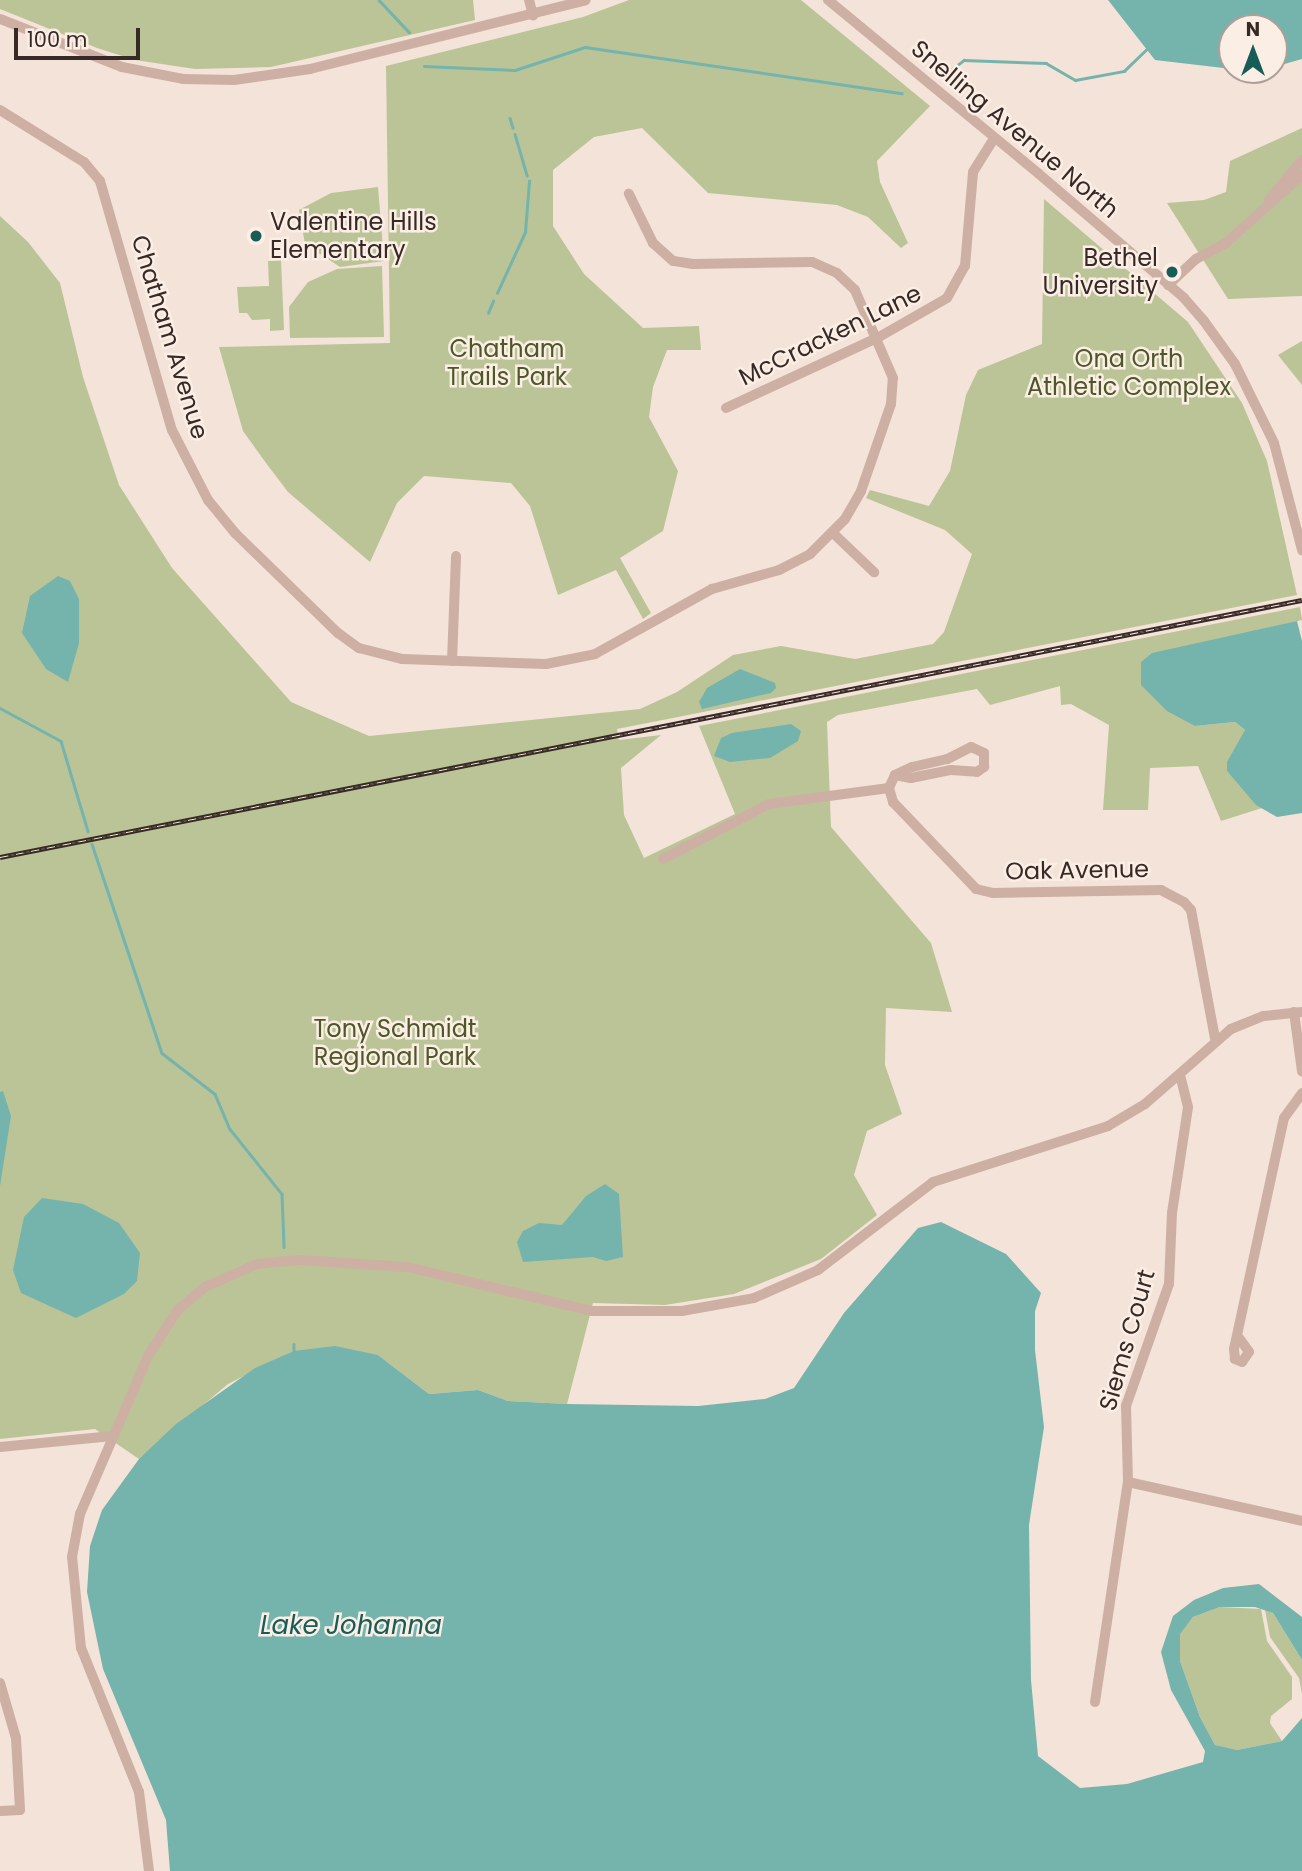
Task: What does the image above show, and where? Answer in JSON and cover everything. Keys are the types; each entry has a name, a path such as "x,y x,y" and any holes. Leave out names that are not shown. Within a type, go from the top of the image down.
{"street":[{"path":"529,0 533,15"},
{"path":"0,19 122,66 183,79 234,80 310,69 586,0"},
{"name":"Snelling Avenue North","path":"828,0 1168,285 1221,343 1248,388 1284,471 1302,550"},
{"name":"Chatham Avenue","path":"0,110 85,162 100,181 173,430 194,476 224,521 338,633 359,648 402,659 546,664 581,659 712,589 795,562 833,533 860,491 891,404 893,378 879,337 855,290 825,266 795,260 693,264 673,261 653,243 629,194"},
{"name":"McCracken Lane","path":"726,408 879,337 938,306 955,289 966,260 973,172 994,138"},
{"path":"1259,214 1302,160"},
{"path":"1168,285 1259,214 1302,175"},
{"path":"833,533 874,572"},
{"path":"452,660 456,556"},
{"path":"663,859 769,804 889,788 895,775 971,747 986,757 984,767 977,772 951,770 911,778 895,775"},
{"name":"Oak Avenue","path":"889,788 893,802 976,889 993,893 1161,890 1184,902 1191,909 1201,983 1216,1038"},
{"path":"149,1871 139,1792 88,1672 74,1612 74,1536 112,1436 168,1321 205,1287 240,1269 291,1260 371,1263 440,1273 543,1303 610,1313 682,1311 730,1303 776,1290 818,1270 933,1182 1083,1137 1128,1115 1180,1074 1216,1038 1246,1021 1298,1012 1302,1071"},
{"name":"Siems Court","path":"1095,1702 1128,1482 1126,1406 1170,1271 1172,1213 1188,1107 1180,1074"},
{"path":"1239,1338 1284,1118 1302,1094"},
{"path":"0,1447 112,1436"},
{"path":"1128,1482 1302,1521"},
{"path":"0,1683 16,1738 20,1811 0,1811"}],"green space":[{"path":"0,0 473,0 475,20 271,67 195,69 135,60 97,48 0,9"},
{"name":"Chatham Trails Park","path":"629,0 801,0 930,106 877,161 880,182 908,243 901,248 868,217 837,205 708,193 642,128 594,137 553,170 553,226 584,274 643,328 699,326 701,350 667,350 653,387 649,417 678,471 663,531 620,558 651,613 643,619 616,570 558,595 530,506 511,483 424,476 397,503 370,562 288,492 243,431 219,347 390,343 386,66 583,17"},
{"path":"1302,128 1302,296 1228,299 1167,203 1204,200 1226,192 1230,161"},
{"path":"378,187 384,261 340,267 305,244 299,210 331,193"},
{"name":"Tony Schmidt Regional Park","path":"1044,199 1188,322 1242,403 1267,461 1297,595 617,729 619,740 661,735 621,768 624,815 644,858 735,814 699,726 1300,607 1302,620 1195,645 1195,726 1235,722 1245,730 1227,771 1262,808 1221,821 1198,766 1150,768 1148,810 1103,810 1109,725 1071,704 1061,705 1060,686 990,705 977,689 838,715 827,722 831,827 931,943 952,1012 886,1008 885,1065 902,1114 867,1131 854,1175 877,1215 821,1259 734,1294 665,1305 593,1303 567,1404 508,1401 478,1390 429,1394 378,1355 294,1351 228,1384 139,1459 95,1429 0,1439 0,216 28,242 60,283 83,377 119,485 172,568 291,702 369,736 640,709 677,692 733,655 781,646 855,659 933,644 944,632 972,554 945,530 866,498 870,490 929,506 950,471 966,395 978,370 1042,344"},
{"path":"281,260 284,330 270,331 270,319 252,320 247,313 239,313 237,287 269,286 268,261"},
{"path":"382,266 384,337 290,338 289,307 308,282 337,269"},
{"path":"1302,341 1302,385 1278,355"},
{"path":"1220,1607 1261,1609 1267,1641 1292,1677 1292,1699 1271,1716 1270,1723 1282,1741 1237,1750 1215,1745 1200,1717 1180,1661 1179,1634 1193,1617"},
{"path":"1265,1610 1273,1613 1302,1660 1302,1694 1299,1678 1270,1637"}],"water":[{"path":"1108,0 1302,0 1302,59 1288,63 1288,14 1218,14 1218,67 1155,60"},
{"path":"58,576 70,581 79,599 79,643 68,682 46,669 22,633 30,596"},
{"path":"1297,621 1302,641 1302,813 1277,817 1256,805 1227,771 1227,762 1245,730 1235,722 1195,726 1167,711 1141,685 1141,662 1152,653"},
{"path":"740,669 775,683 776,688 771,693 702,709 699,702 707,688"},
{"path":"791,724 801,731 798,741 770,758 730,762 714,756 721,738 732,733"},
{"path":"3,1091 11,1116 0,1186 0,1092"},
{"path":"605,1184 619,1194 623,1257 606,1261 593,1257 523,1262 517,1242 523,1231 539,1223 562,1225 586,1196"},
{"path":"42,1198 83,1204 119,1223 140,1253 137,1281 124,1294 76,1318 21,1293 13,1270 24,1217"},
{"name":"Lake Johanna","path":"941,1222 1006,1254 1041,1293 1035,1311 1035,1350 1044,1427 1029,1525 1031,1680 1038,1756 1080,1788 1127,1784 1203,1762 1205,1751 1171,1690 1161,1652 1173,1616 1194,1600 1223,1588 1259,1584 1302,1617 1302,1660 1273,1613 1255,1607 1220,1607 1193,1617 1180,1634 1180,1661 1200,1717 1215,1745 1237,1750 1282,1741 1302,1718 1302,1871 170,1871 166,1820 103,1669 87,1592 90,1546 102,1510 139,1459 176,1424 255,1368 294,1351 335,1346 378,1355 429,1394 478,1390 508,1401 698,1406 765,1399 794,1388 844,1313 918,1228"}],"waterway":[{"path":"379,0 409,32"},
{"path":"424,66 515,70 585,47 902,93"},
{"path":"944,75 964,60 1046,63 1075,80 1124,71 1149,47"},
{"path":"510,118 513,128"},
{"path":"515,134 527,175"},
{"path":"497,293 525,232 529,181"},
{"path":"488,313 493,301"},
{"path":"0,708 61,741 88,831"},
{"path":"92,844 162,1053 215,1094 230,1129 282,1194 284,1247"},
{"path":"294,1344 294,1351"}],"railway":[{"path":"0,857 1302,600"}],"place":[{"name":"Valentine Hills Elementary","path":"256,236"},
{"name":"Bethel University","path":"1172,272"}],"park label":[{"name":"Ona Orth Athletic Complex","path":"1129,373"}]}
